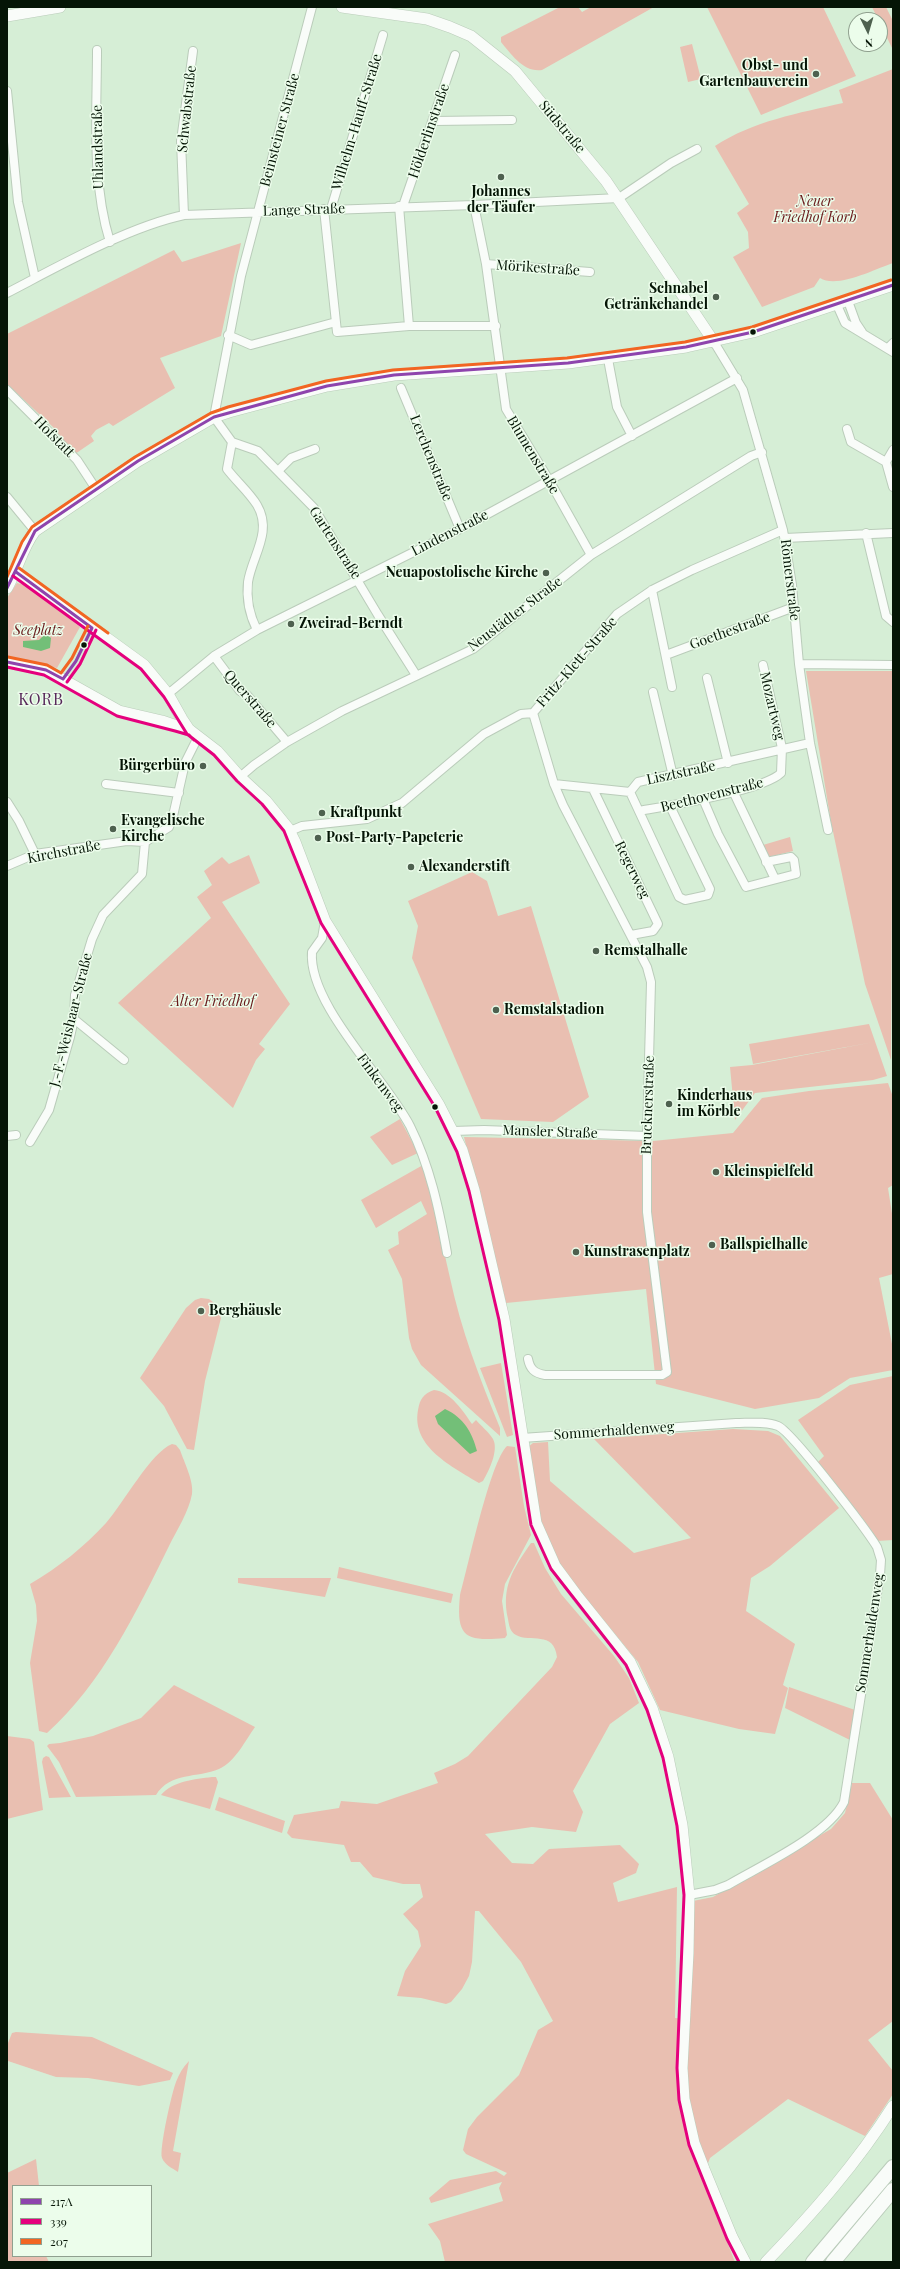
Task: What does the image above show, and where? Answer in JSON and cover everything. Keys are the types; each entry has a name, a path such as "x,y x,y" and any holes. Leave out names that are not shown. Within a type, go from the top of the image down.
{"highway":[{"path":"813,2262 893,2167"},
{"path":"833,2262 893,2190"}],"street":[{"path":"7,16 60,7"},
{"name":"Beinsteiner Straße","path":"214,417 228,335 257,212 312,7"},
{"name":"Südstraße","path":"342,7 427,19 472,36 515,70 619,198 714,342"},
{"name":"Wilhelm-Hauff-Straße","path":"336,322 327,209 383,35"},
{"name":"Uhlandstraße","path":"97,50 96,155 99,194 110,242"},
{"name":"Schwabstraße","path":"184,214 181,141 193,51"},
{"name":"Hölderlinstraße","path":"409,326 401,206 434,121 455,55"},
{"path":"7,91 18,202 35,278"},
{"path":"434,121 512,120"},
{"path":"619,198 671,163 697,149"},
{"name":"Lange Straße","path":"7,293 110,242 167,218 184,214 401,206 474,205 619,198"},
{"name":"Blumenstraße","path":"474,205 486,264 496,326 506,409 549,480 591,555"},
{"name":"Mörikestraße","path":"486,264 590,272"},
{"path":"7,588 16,572 27,542 35,531 96,489 214,417 327,386 394,375 608,359 714,342 753,332 893,285"},
{"path":"848,301 856,323 865,336"},
{"path":"837,305 845,323 865,336 891,348"},
{"path":"228,335 251,345 336,322 337,332 409,326 496,326"},
{"name":"Römerstraße","path":"714,342 737,378 749,408 784,534 810,743 828,830"},
{"path":"608,359 617,407 632,436"},
{"name":"Lindenstraße","path":"168,694 214,656 257,630 460,529 737,378"},
{"name":"Lerchenstraße","path":"401,388 460,529"},
{"name":"Hofstatt","path":"7,390 77,460 96,489"},
{"path":"214,417 232,442 227,469 257,505 263,524 262,541 248,581 249,615 257,630"},
{"path":"847,429 851,442 886,462 893,487"},
{"name":"Gartenstraße","path":"232,442 258,451 314,508 416,675"},
{"path":"278,472 291,458 315,449"},
{"path":"886,462 893,450"},
{"name":"Neustädter Straße","path":"240,777 254,765 287,742 342,710 472,650 591,555 751,456 762,452"},
{"path":"7,497 35,531"},
{"path":"866,533 886,616 893,622"},
{"name":"Fritz-Klett-Straße","path":"290,831 302,826 367,819 402,803 484,734 520,714 533,712 618,614 652,590 692,570 784,534 893,533"},
{"path":"16,572 144,665 168,694 174,707 194,734"},
{"path":"652,590 672,687"},
{"name":"Goethestraße","path":"666,655 794,607"},
{"name":"Querstraße","path":"214,656 240,691 247,695 287,742"},
{"path":"7,662 46,670 119,711 162,721 194,734 217,750 240,777 266,801 290,831 325,921 439,1105 453,1131 468,1170 495,1272 504,1319 536,1523 555,1566 630,1662 652,1708 675,1788 682,1825 689,1895 688,1953 682,2068 684,2099 694,2143 732,2237 745,2262"},
{"path":"799,664 893,665"},
{"name":"Mozartweg","path":"763,665 782,748"},
{"path":"707,678 728,763"},
{"path":"653,692 673,776"},
{"path":"162,721 171,717 174,707"},
{"name":"Brucknerstraße","path":"528,1359 530,1366 536,1374 545,1375 662,1375 667,1372 647,1212 647,1136 651,982 647,967 574,827 554,784 533,712"},
{"path":"145,842 169,827 194,734"},
{"name":"Lisztstraße","path":"554,784 630,792 638,782 673,776 782,748 810,743"},
{"name":"Beethovenstraße","path":"639,811 703,799 774,780 781,773 782,748"},
{"path":"106,784 178,793"},
{"name":"Regerweg","path":"593,789 658,924 653,931 631,935"},
{"path":"733,791 775,879"},
{"path":"630,792 679,897 685,900 708,895 710,889 670,806"},
{"path":"703,799 718,834 746,888 775,879 795,876 797,871 794,860 787,857 766,862"},
{"path":"7,802 19,821 35,854"},
{"name":"Kirchstraße","path":"7,866 35,854 127,841 145,842"},
{"name":"J.-F.-Weishaar-Straße","path":"30,1142 48,1110 74,1019 75,995 92,939 103,915 142,874 145,842"},
{"name":"Finkenweg","path":"325,921 322,938 312,952 314,975 331,1009 359,1055 390,1094 410,1127 425,1162 438,1204 447,1253"},
{"path":"74,1019 124,1060"},
{"name":"Mansler Straße","path":"453,1131 484,1130 647,1136"},
{"path":"7,1136 16,1135"},
{"name":"Sommerhaldenweg","path":"522,1438 736,1423 763,1423 779,1426 798,1446 877,1547 881,1560 880,1575 844,1802 839,1813 829,1824 806,1839 728,1885 715,1890 689,1895"},
{"path":"766,2262 814,2212 879,2128 893,2106"}],"green space":[{"path":"560,7 578,7 582,12 591,7 654,7 542,70 529,69 518,62 501,42 501,37"},
{"path":"707,7 823,7 856,76 761,115"},
{"path":"872,7 886,7 893,21 893,50 888,40 888,12 874,12"},
{"path":"692,44 701,79 688,82 680,47"},
{"name":"Neuer Friedhof Korb","path":"893,69 893,263 846,280 827,281 820,278 814,287 762,307 733,257 749,248 748,232 737,213 749,204 715,146 730,137 761,124 793,114 843,103 839,90"},
{"path":"241,243 221,336 160,358 175,388 113,426 109,423 96,430 91,436 94,441 75,454 53,427 7,384 7,334 174,250 182,262"},
{"name":"Seeplatz","path":"17,583 29,586 80,627 57,668 7,656 7,598"},
{"path":"806,671 893,671 891,1060 865,984 831,822"},
{"path":"790,837 793,851 769,857 763,845"},
{"name":"Alter Friedhof","path":"249,855 260,883 222,902 290,1004 259,1044 265,1049 256,1060 233,1108 118,1003 211,918 197,897 212,885 204,871 222,857 229,864"},
{"path":"472,872 487,881 498,916 531,906 589,1097 553,1122 481,1119 412,958 418,926 408,901"},
{"path":"869,1024 887,1076 873,1080 755,1093 735,1120 730,1067 752,1065 874,1042 753,1064 749,1044"},
{"path":"888,1083 893,1097 893,1185 888,1188 893,1220 893,1274 879,1278 893,1349 893,1370 850,1378 819,1398 755,1409 656,1384 646,1289 506,1303 464,1137 653,1141 733,1133 762,1098 809,1091"},
{"path":"400,1119 418,1153 392,1165 370,1137"},
{"path":"423,1165 454,1297 478,1373 500,1428 500,1436 421,1365 412,1349 409,1338 402,1279 388,1250 399,1244 398,1232 427,1214 421,1201 376,1228 361,1200"},
{"path":"201,1298 209,1299 217,1305 221,1318 205,1381 194,1450 187,1449 164,1406 140,1378 186,1308 195,1300"},
{"path":"501,1363 513,1435 507,1437 480,1368"},
{"path":"893,1376 893,1540 877,1541 816,1464 824,1456 798,1420 850,1385"},
{"path":"434,1390 440,1391 451,1398 461,1408 472,1424 476,1420 493,1439 495,1444 494,1454 483,1481 479,1483 446,1463 427,1445 421,1435 418,1423 419,1406 425,1395"},
{"path":"733,1429 768,1431 780,1436 839,1508 770,1566 751,1578 746,1611 795,1644 783,1685 788,1688 775,1734 739,1729 660,1710 638,1662 563,1571 540,1522 528,1447 533,1443 548,1442 550,1481 634,1553 691,1538 594,1439"},
{"path":"172,1444 176,1445 180,1450 192,1483 192,1494 186,1514 117,1646 85,1692 67,1714 47,1733 39,1731 30,1663 37,1621 36,1605 30,1584 71,1556 98,1532 155,1457"},
{"path":"507,1446 515,1447 524,1506 531,1535 505,1584 502,1601 507,1635 505,1638 480,1639 472,1637 462,1628 459,1609 460,1595 487,1493 500,1456"},
{"path":"531,1543 534,1543 545,1568 561,1594 614,1656 629,1678 639,1703 610,1724 573,1791 583,1812 576,1832 532,1827 485,1834 512,1863 533,1864 549,1849 620,1845 639,1864 636,1873 613,1883 618,1902 677,1887 675,2018 690,2019 693,1901 713,1897 831,1829 845,1813 852,1783 870,1783 893,1820 893,2021 868,2040 893,2071 893,2094 865,2136 788,2099 710,2158 702,2179 735,2262 445,2262 440,2241 428,2224 503,2201 499,2188 502,2182 431,2203 429,2198 450,2180 496,2171 504,2176 507,2173 466,2154 463,2150 468,2129 477,2117 519,2075 538,2030 553,2021 521,1962 479,1911 475,1911 472,1962 469,1976 462,1989 451,2002 446,2004 421,1998 397,1996 405,1971 421,1946 418,1931 403,1914 423,1897 420,1884 403,1884 373,1877 360,1862 351,1862 344,1845 292,1838 287,1833 294,1815 339,1808 341,1801 377,1804 438,1783 434,1773 455,1764 468,1756 552,1667 557,1657 555,1649 551,1643 546,1640 522,1637 514,1634 508,1621 506,1608 507,1588 514,1570"},
{"path":"339,1567 453,1594 451,1603 337,1578"},
{"path":"238,1578 331,1578 325,1597 238,1583"},
{"path":"174,1685 255,1727 235,1756 225,1766 219,1769 169,1782 156,1795 76,1797 59,1762 47,1746 49,1744 93,1736 141,1718"},
{"path":"789,1687 855,1710 850,1740 785,1708"},
{"path":"7,1736 30,1739 34,1742 43,1810 7,1819"},
{"path":"46,1756 49,1757 71,1797 49,1798 42,1762 43,1758"},
{"path":"216,1777 218,1782 210,1809 161,1795 166,1790 178,1784"},
{"path":"219,1797 285,1821 282,1833 215,1810"},
{"path":"12,2033 92,2037 173,2073 170,2080 139,2086 88,2078 56,2077 8,2061 8,2043"},
{"path":"189,2061 173,2151 181,2153 178,2172 163,2160 162,2144 174,2088 180,2073"},
{"path":"36,2159 39,2185 12,2185 12,2257 46,2257 49,2262 7,2262 7,2173"}],"shaded area":[{"path":"46,633 51,638 50,648 41,651 23,647 23,641 39,640"},
{"path":"445,1409 462,1421 466,1426 473,1438 477,1451 470,1454 438,1424 435,1416"}],"transit line":[{"name":"207","path":"7,577 22,542 32,527 135,457 211,413 228,407 326,381 393,370 567,358 685,342 752,327 891,280"},
{"name":"217A","path":"7,588 35,531 138,461 214,417 327,386 394,375 568,363 686,347 753,332 893,285"},
{"name":"207","path":"19,568 108,633"},
{"name":"217A","path":"16,572 92,628"},
{"name":"339","path":"13,576 141,669 164,697 187,734 214,755 237,781 262,804 284,831 321,923 435,1107 457,1152 469,1191 499,1320 531,1525 551,1569 626,1665 647,1710 663,1758 677,1826 684,1895 677,2068 679,2100 689,2145 727,2239 739,2262"},
{"name":"207","path":"8,657 47,665 61,673 72,658 88,626"},
{"name":"217A","path":"63,679 76,661 92,628"},
{"name":"339","path":"67,682 80,664 96,630"},
{"name":"217A","path":"7,662 46,670 63,679"},
{"name":"339","path":"7,667 44,675 117,716 189,735 194,740"}],"place":[{"name":"Obst- und Gartenbauverein","path":"816,74"},
{"name":"Johannes der Täufer","path":"501,177"},
{"name":"Schnabel Getränkehandel","path":"716,297"},
{"name":"Neuapostolische Kirche","path":"546,573"},
{"name":"Zweirad-Berndt","path":"291,624"},
{"name":"Bürgerbüro","path":"203,766"},
{"name":"Kraftpunkt","path":"322,813"},
{"name":"Evangelische Kirche","path":"113,829"},
{"name":"Post-Party-Papeterie","path":"318,838"},
{"name":"Alexanderstift","path":"411,867"},
{"name":"Remstalhalle","path":"596,951"},
{"name":"Remstalstadion","path":"496,1010"},
{"name":"Kinderhaus im Körble","path":"669,1104"},
{"name":"Kleinspielfeld","path":"716,1172"},
{"name":"Ballspielhalle","path":"712,1245"},
{"name":"Kunstrasenplatz","path":"576,1252"},
{"name":"Berghäusle","path":"201,1311"}],"district":[{"name":"KORB","path":"41,700"}]}
